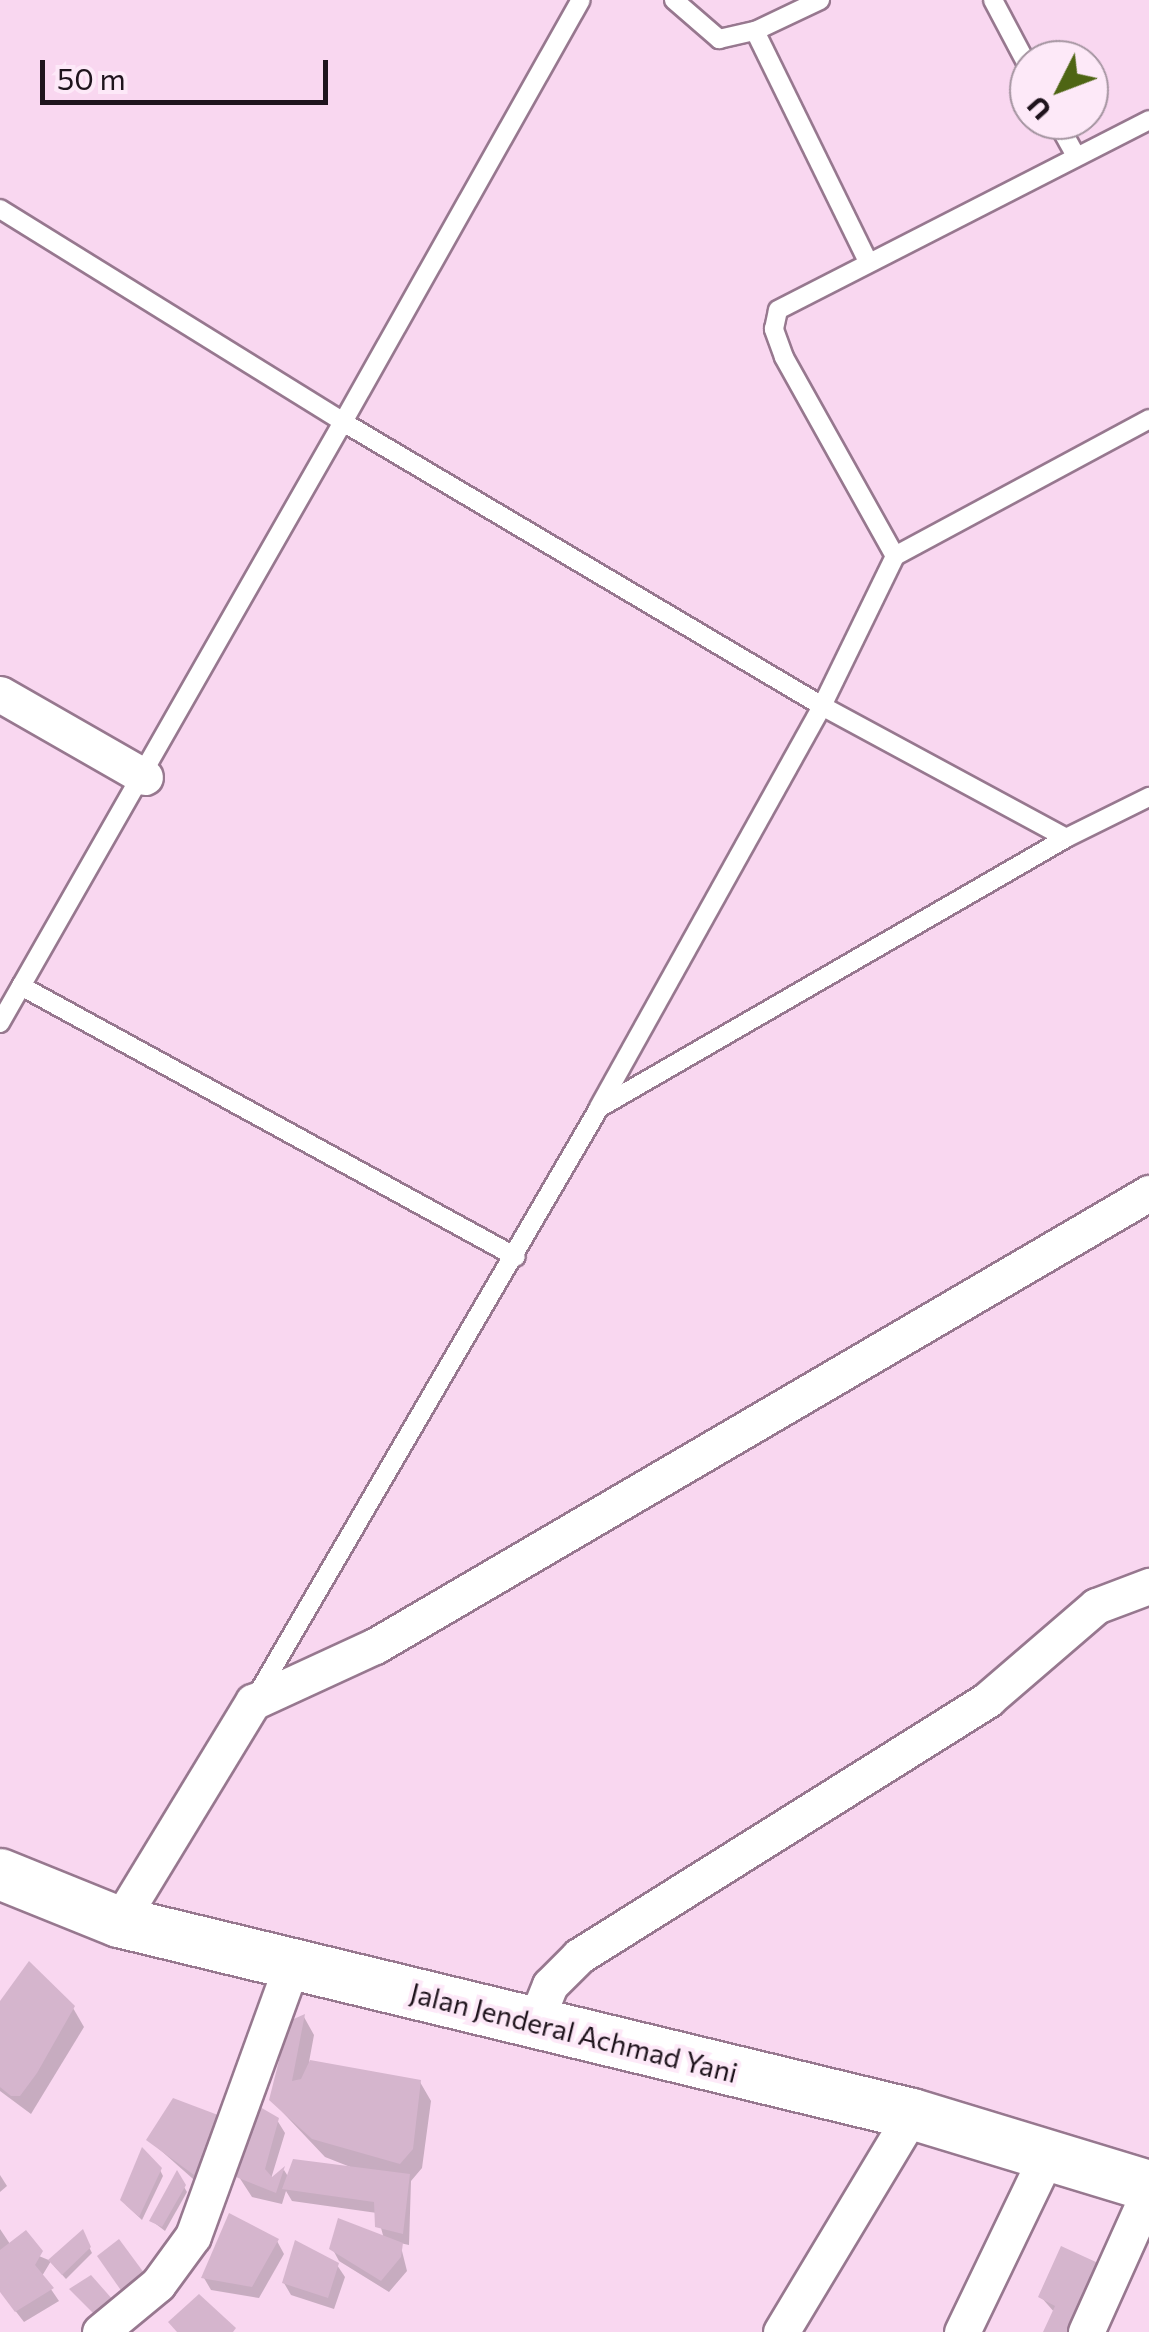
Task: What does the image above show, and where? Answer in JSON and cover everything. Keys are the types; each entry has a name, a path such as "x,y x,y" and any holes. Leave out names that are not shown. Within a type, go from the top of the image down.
{"main road":[{"name":"Jalan Jenderal Achmad Yani","path":"0,1874 119,1922 912,2114 1049,2151 1149,2189"}],"street":[{"path":"0,694 145,777"},
{"path":"119,1922 253,1702 375,1646 1149,1194"},
{"path":"535,2022 550,1985 579,1956 988,1699 1096,1606 1149,1586"},
{"path":"100,2332 158,2284 193,2236 292,1964"},
{"path":"781,2332 912,2114"},
{"path":"962,2332 1049,2151"},
{"path":"1086,2332 1149,2189"}],"lane":[{"path":"0,1023 145,777 581,0"},
{"path":"674,0 719,38 756,32 820,0"},
{"path":"993,0 1014,40"},
{"path":"756,32 867,260"},
{"path":"895,556 774,329 774,317 787,302 1149,120"},
{"path":"1067,140 1075,154"},
{"path":"0,209 343,422 822,706 1066,838"},
{"path":"253,1702 516,1257 822,706 895,556 1149,419"},
{"path":"599,1108 1066,838 1149,797"},
{"path":"21,986 516,1257"}],"building":[{"path":"29,1961 75,2006 37,2073 20,2096 11,2096 0,2087 0,2001"},
{"path":"305,2014 292,2081 301,2079 310,2060 421,2080 413,2149 400,2164 312,2139 269,2100 289,2021"},
{"path":"173,2098 218,2115 194,2175 146,2140"},
{"path":"260,2107 279,2118 265,2169 272,2177 285,2166 276,2193 236,2177"},
{"path":"142,2147 162,2168 139,2217 120,2200"},
{"path":"293,2159 410,2174 403,2234 375,2227 374,2202 282,2189"},
{"path":"177,2170 186,2185 162,2227 149,2221"},
{"path":"229,2213 279,2239 252,2287 201,2278"},
{"path":"338,2218 403,2243 401,2257 381,2281 329,2249"},
{"path":"83,2229 91,2247 62,2275 48,2260"},
{"path":"26,2230 43,2251 35,2265 54,2288 15,2312 0,2292 0,2250"},
{"path":"119,2239 150,2281 127,2299 97,2256"},
{"path":"295,2240 339,2263 328,2298 282,2283"},
{"path":"1061,2246 1109,2268 1079,2332 1043,2332 1055,2306 1038,2297"},
{"path":"91,2275 121,2309 102,2322 69,2289"},
{"path":"199,2294 236,2328 233,2332 177,2332 168,2322"}]}
